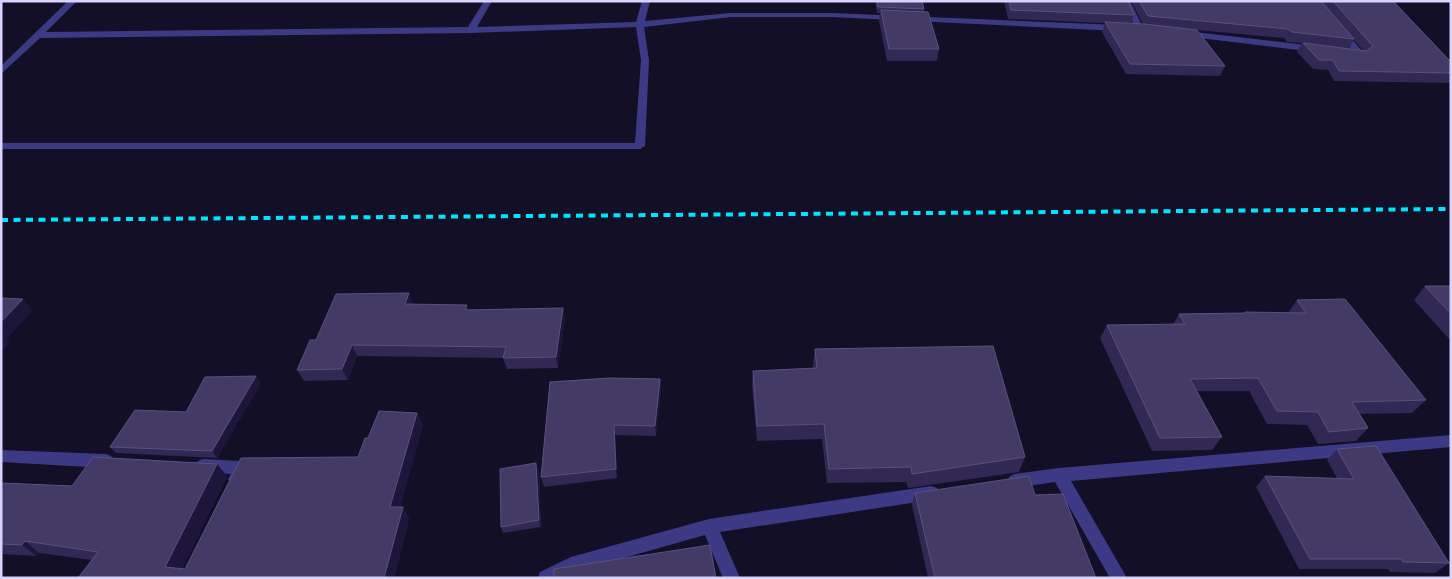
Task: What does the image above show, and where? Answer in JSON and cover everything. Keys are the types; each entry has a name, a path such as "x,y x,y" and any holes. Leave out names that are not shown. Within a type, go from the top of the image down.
{"street":[{"path":"1,70 73,1"},
{"path":"471,30 488,1"},
{"path":"1,146 640,146 645,60 640,25 646,1"},
{"path":"1126,1 1140,29"},
{"path":"831,4 831,15"},
{"path":"38,35 471,30 640,25 731,15 831,15 1149,30"},
{"path":"1331,21 1361,55 1342,53"},
{"path":"1178,34 1322,50"},
{"path":"1000,483 1059,475 1451,441"},
{"path":"1,456 116,462"},
{"path":"184,465 241,468 229,493"},
{"path":"1059,475 1119,578"},
{"path":"546,578 571,565 709,526 942,492"},
{"path":"709,526 732,578"}],"building":[{"path":"877,1 922,1 924,9 878,7"},
{"path":"1009,1 1128,1 1134,15 1011,10"},
{"path":"1139,1 1321,1 1354,39 1292,32 1288,29 1148,16"},
{"path":"1333,1 1393,1 1451,62 1451,73 1339,71 1333,60 1319,60 1303,43 1366,51 1373,46"},
{"path":"881,10 928,12 939,49 889,49"},
{"path":"1105,22 1197,30 1225,66 1130,64"},
{"path":"1425,286 1451,286 1451,314"},
{"path":"409,293 405,304 467,305 465,310 563,308 556,357 503,358 506,347 352,345 342,369 297,370 310,340 316,340 336,294"},
{"path":"1,298 23,299 1,322"},
{"path":"1345,299 1426,400 1352,402 1368,428 1329,432 1318,412 1277,411 1258,378 1190,379 1222,437 1160,438 1107,325 1185,324 1179,314 1306,313 1297,300"},
{"path":"993,346 1025,457 912,474 911,467 829,469 824,424 757,426 753,371 817,368 815,349"},
{"path":"256,376 212,451 110,447 135,410 186,412 205,377"},
{"path":"610,378 660,379 655,426 614,425 616,469 541,477 550,382"},
{"path":"379,411 417,413 390,507 403,507 384,578 78,578 98,552 25,541 22,545 1,544 1,483 72,486 93,457 217,464 165,567 185,569 241,458 358,457 365,438 368,438"},
{"path":"1376,446 1449,563 1403,562 1401,559 1310,559 1265,476 1354,479 1337,449"},
{"path":"536,463 539,520 501,527 500,469"},
{"path":"1029,476 1035,495 1063,494 1096,578 935,578 915,493"},
{"path":"710,545 716,578 554,578 554,569"}],"railway":[{"path":"1,220 1451,209"}]}
